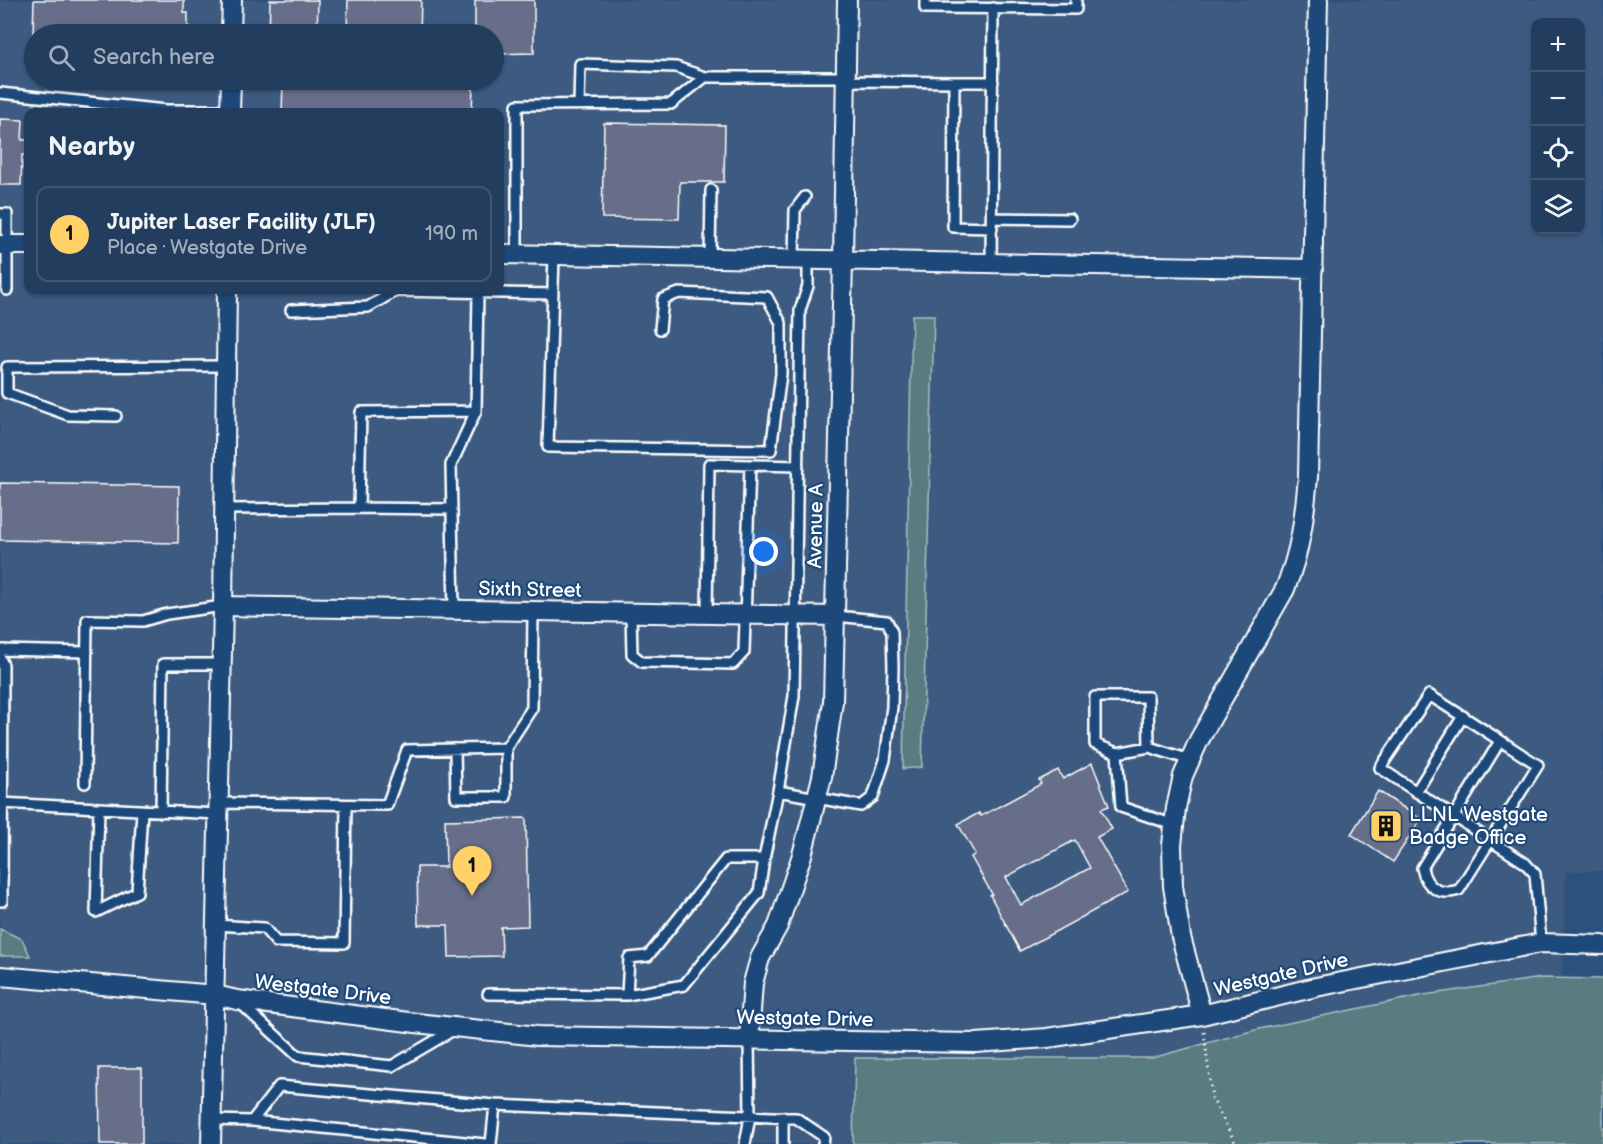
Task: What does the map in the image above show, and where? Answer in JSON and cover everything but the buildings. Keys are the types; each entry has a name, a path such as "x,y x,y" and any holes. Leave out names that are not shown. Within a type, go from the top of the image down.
{"street":[{"path":"231,24 232,0"},
{"name":"Avenue A","path":"749,1039 753,983 760,958 778,926 802,855 822,777 833,702 847,0"},
{"path":"1202,1015 1181,936 1173,886 1174,825 1184,776 1190,760 1199,740 1285,589 1302,535 1308,477 1318,0"},
{"path":"230,108 231,90"},
{"path":"4,245 24,245"},
{"path":"508,255 1313,269"},
{"path":"211,1144 222,664 227,294"},
{"name":"Sixth Street","path":"223,606 836,616"},
{"name":"Westgate Drive","path":"0,976 215,995 237,1000 457,1028 538,1036 976,1043 1047,1038 1202,1015 1316,987 1541,943 1603,945"}],"lane":[{"path":"926,0 925,8 1076,9 1076,0"},
{"path":"992,263 993,8"},
{"path":"579,105 580,64 676,67 705,77 993,82"},
{"path":"508,255 517,105 671,104 705,77"},
{"path":"954,82 952,227 1070,219"},
{"path":"0,93 146,108"},
{"path":"710,258 711,190"},
{"path":"488,994 627,995 684,985 759,893 794,696 800,310 808,286 801,260 795,210 805,197"},
{"path":"0,214 7,214 4,245 7,290"},
{"path":"554,255 548,447 771,450 782,374 781,323 767,297 679,293 663,299 660,329"},
{"path":"504,293 553,294"},
{"path":"291,310 368,307 391,294"},
{"path":"454,610 451,465 476,411 478,294"},
{"path":"116,416 68,415 7,393 7,367 226,366"},
{"path":"359,508 361,412 476,411"},
{"path":"707,614 709,464 798,466"},
{"path":"632,613 632,654 642,662 733,664 744,652 750,465"},
{"path":"224,509 452,509"},
{"path":"85,783 87,620 143,621 166,614 223,606"},
{"path":"455,749 456,797 506,797 506,748 532,708 533,611"},
{"path":"778,791 861,806 873,797 885,760 892,707 892,632 887,621 836,616"},
{"path":"0,650 87,652"},
{"path":"0,658 3,664 1,901"},
{"path":"161,812 163,664 222,664"},
{"path":"1500,741 1452,816 1422,868 1428,884 1434,890 1442,893 1459,890 1490,841 1538,765 1429,695 1380,768 1452,816 1490,841 1525,863 1535,874 1541,943"},
{"path":"1149,747 1149,696 1095,697 1095,744 1117,753 1149,747 1190,760"},
{"path":"1416,792 1463,716"},
{"path":"1,803 161,812 387,805 407,750 506,748"},
{"path":"1117,753 1121,807 1174,825"},
{"path":"216,925 264,927 276,942 344,943 346,805"},
{"path":"99,809 96,912 137,892 142,811"},
{"path":"627,995 629,958 648,956 726,859 764,860"},
{"path":"237,1000 298,1056 392,1066 457,1028"},
{"path":"745,1144 750,1117 749,1039"},
{"path":"252,1121 279,1086 495,1105 796,1118 824,1137 823,1144"},
{"path":"491,1144 495,1105"},
{"path":"783,1118 783,1144"},
{"path":"212,1120 252,1121 485,1144"},
{"path":"368,1132 368,1144"}],"path":[{"path":"1202,1015 1212,1098 1236,1144"}],"shaded area":[{"path":"0,0 1603,0 1603,871 1566,871 1560,1022 1603,1144 0,1144"}],"green space":[{"path":"912,315 934,315 922,767 903,769"},
{"path":"0,929 22,939 30,956 0,956"},
{"path":"1542,978 1603,979 1603,1144 853,1144 855,1058 1152,1058 1259,1029 1424,995"}],"place":[{"name":"LLNL Westgate Badge Office","path":"1386,826"},
{"name":"Jupiter Laser Facility (JLF)","path":"472,896"}]}
